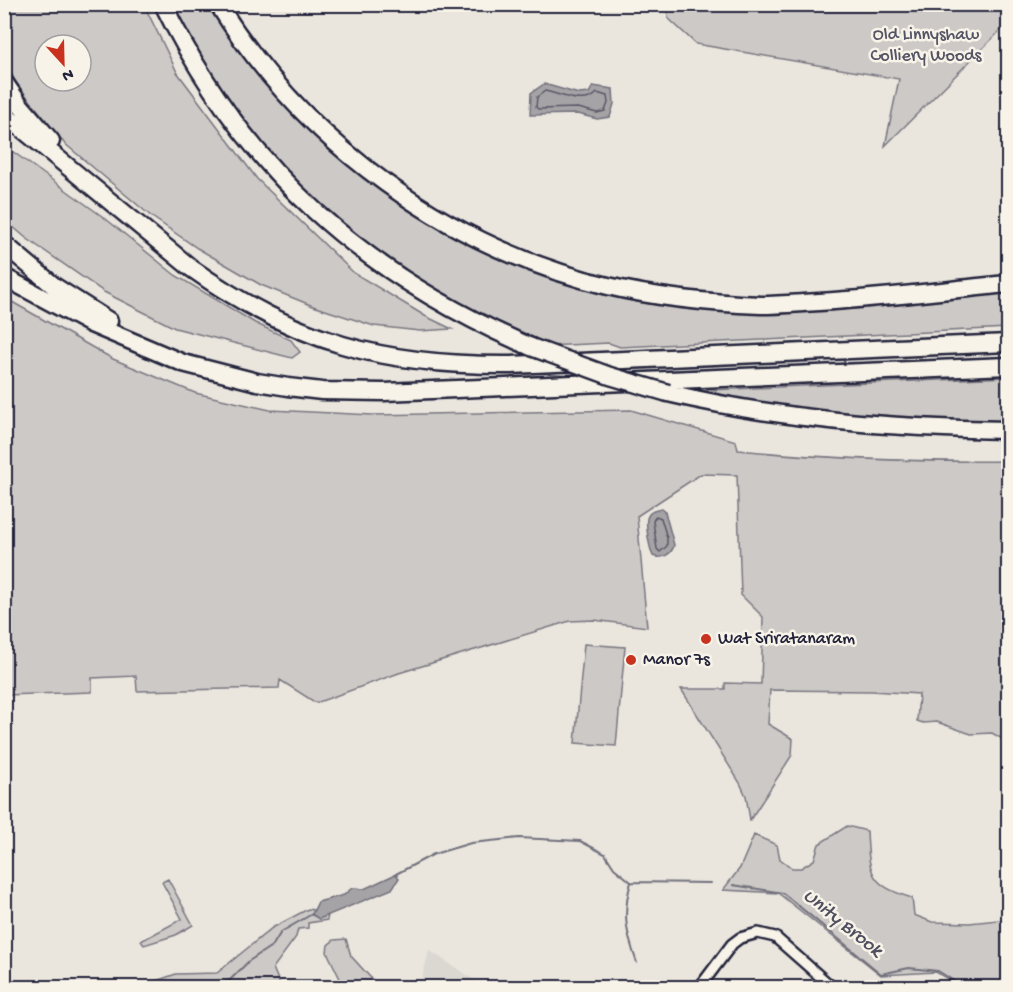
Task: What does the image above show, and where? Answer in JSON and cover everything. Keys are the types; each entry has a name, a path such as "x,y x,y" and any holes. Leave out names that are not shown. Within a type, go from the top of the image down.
{"highway":[{"path":"164,4 188,51 219,100 279,176 310,207 368,256 432,298 467,317 531,347 610,376 715,404 786,417 872,425 1008,430"},
{"path":"218,4 244,43 273,79 316,125 357,162 447,222 502,250 548,268 609,286 691,301 763,305 843,300 1008,284"},
{"path":"4,82 38,128 97,190"},
{"path":"4,114 192,268 248,306 321,339 362,351 403,359 457,365 511,365 1008,344"},
{"path":"4,244 69,297 183,363"},
{"path":"4,278 91,324 183,363 257,382 322,391 347,392 1008,366"}],"street":[{"path":"699,987 732,944 740,938 758,933 775,937 833,987"}],"shaded area":[{"path":"429,950 485,987 420,987"}],"green space":[{"path":"4,5 144,5 177,72 257,179 354,273 425,316 452,329 420,331 374,326 313,306 261,285 197,248 152,217 64,143 17,84 5,63"},
{"path":"170,5 212,5 291,109 491,251 721,309 1008,292 1008,328 620,347 609,343 545,346 416,284 305,194 253,136 214,82"},
{"name":"Old Linnyshaw Colliery Woods","path":"667,5 993,5 1008,9 1008,23 885,146 899,79 696,44 668,18"},
{"path":"5,146 106,219 175,275 255,323 291,340 300,352 292,358 175,328 104,292 26,238 5,220"},
{"path":"5,298 113,359 195,393 270,410 373,415 631,410 736,441 738,450 873,459 1008,461 1008,739 1004,740 992,733 971,734 937,722 917,721 919,694 770,690 768,724 793,739 792,755 750,820 746,796 740,783 681,689 725,689 725,683 761,684 763,617 741,595 737,475 701,474 637,516 647,627 594,620 570,621 399,673 316,703 280,680 279,688 137,691 136,676 92,678 92,692 5,695"},
{"path":"1008,377 1008,421 942,420 797,412 688,391"},
{"path":"584,644 625,647 616,746 575,743"},
{"path":"847,826 867,831 869,857 874,875 887,888 912,898 914,915 932,922 969,923 1008,919 1008,987 961,987 936,972 881,975 778,893 723,890 740,868 754,835 777,845 780,859 792,868 801,868 814,860 819,844"},
{"path":"168,879 193,925 176,935 144,945 141,941 182,919 162,882"},
{"path":"308,909 314,910 312,915 319,919 328,915 327,920 308,923 308,928 298,929 296,937 273,968 281,987 148,988 153,982 176,974 217,973 272,928"},
{"path":"346,939 351,956 379,987 344,987 327,952 328,945 334,940"}],"water":[{"path":"544,84 579,94 589,93 593,86 613,89 614,104 610,117 597,119 578,114 530,115 531,93"},
{"path":"661,509 665,512 674,545 666,555 656,557 653,556 650,548 647,519 650,513"},
{"path":"396,874 399,878 392,889 319,919 312,914 318,902 344,895 352,888 364,889"}],"waterway":[{"name":"Unity Brook","path":"396,874 434,854 471,843 519,838 580,841 605,854 614,868 631,882 711,883"},
{"path":"631,882 626,923 637,963"},
{"name":"Unity Brook","path":"733,885 783,893 881,974 909,968 938,971 965,988"},
{"name":"Unity Brook","path":"207,988 230,980 249,961 273,945 281,932 312,914"}],"place":[{"name":"Wat Sriratanaram","path":"706,639"},
{"name":"Manor 7s","path":"631,660"}]}
